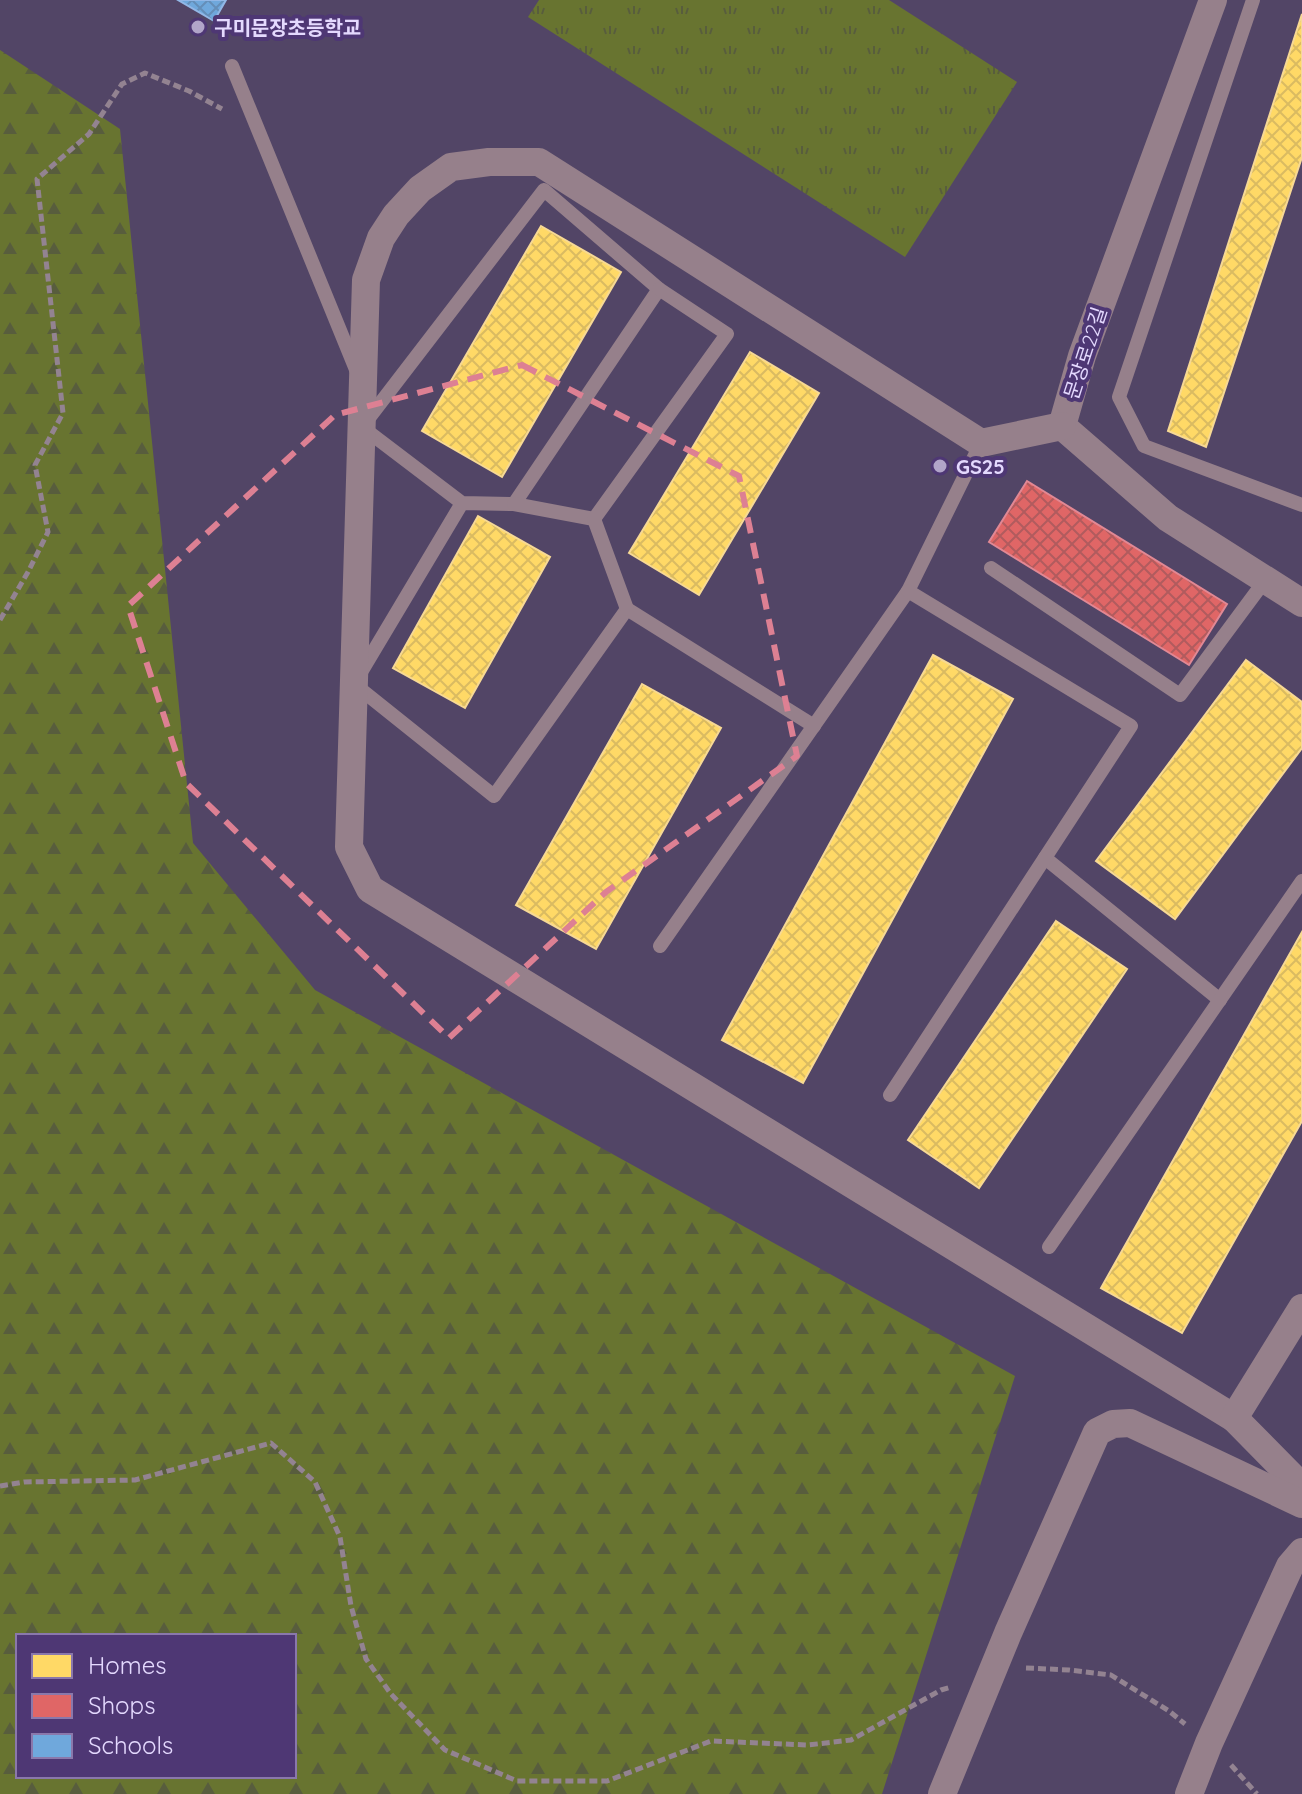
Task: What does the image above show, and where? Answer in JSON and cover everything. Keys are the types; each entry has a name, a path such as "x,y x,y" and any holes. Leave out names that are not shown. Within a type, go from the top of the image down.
{"street":[{"name":"문장로22길","path":"1213,0 1082,356 1062,426 1168,518 1302,603"},
{"path":"1062,426 981,443 539,162 489,162 451,167 420,189 396,215 381,238 366,280 349,847 370,889 1234,1418 1302,1487"},
{"path":"1234,1418 1302,1308"},
{"path":"942,1794 1097,1432 1113,1424 1130,1423 1302,1504"},
{"path":"1189,1794 1290,1566 1302,1552"}],"lane":[{"path":"1253,0 1119,397 1144,446 1302,505"},
{"path":"232,66 363,387"},
{"path":"544,190 659,289 727,334 594,519 514,504 462,503 362,427 544,190"},
{"path":"514,504 659,289"},
{"path":"660,946 908,591 981,443"},
{"path":"462,503 354,684 494,796 627,609"},
{"path":"594,519 627,609 814,726"},
{"path":"991,568 1180,695 1266,579"},
{"path":"890,1095 1131,726 908,591"},
{"path":"1045,858 1220,1000"},
{"path":"1049,1247 1302,881"}],"path":[{"path":"0,620 48,532 35,465 63,413 37,179 89,134 122,84 145,73 189,91 258,128"},
{"path":"0,1486 24,1482 135,1480 271,1443 315,1482 340,1537 351,1606 366,1659 391,1694 445,1750 517,1781 607,1781 711,1741 808,1745 851,1740 941,1690 1014,1667 1111,1675 1169,1711 1209,1743 1257,1794"}],"highlighted area":[{"path":"522,365 739,476 797,756 606,892 449,1038 186,783 128,606 335,415"}],"green space":[{"path":"539,0 889,0 1017,82 905,257 528,17"},
{"path":"0,50 120,129 193,843 315,990 1015,1376 882,1794 0,1794"}],"building: Homes":[{"path":"1302,14 1302,157 1206,447 1168,431"},
{"path":"541,226 621,272 502,477 422,431"},
{"path":"750,352 819,393 699,595 629,553"},
{"path":"478,516 550,557 465,708 393,668"},
{"path":"933,655 1013,699 803,1083 722,1040"},
{"path":"1246,660 1302,702 1302,748 1175,919 1096,861"},
{"path":"642,684 721,728 596,949 516,905"},
{"path":"1056,921 1127,969 979,1188 908,1140"},
{"path":"1302,932 1302,1121 1182,1333 1101,1288"}],"building: Shops":[{"path":"1027,481 1227,604 1189,665 989,542"}],"building: Schools":[{"path":"178,0 226,0 214,21"}],"place":[{"name":"구미문장초등학교","path":"198,27"},
{"name":"GS25","path":"940,466"}]}
